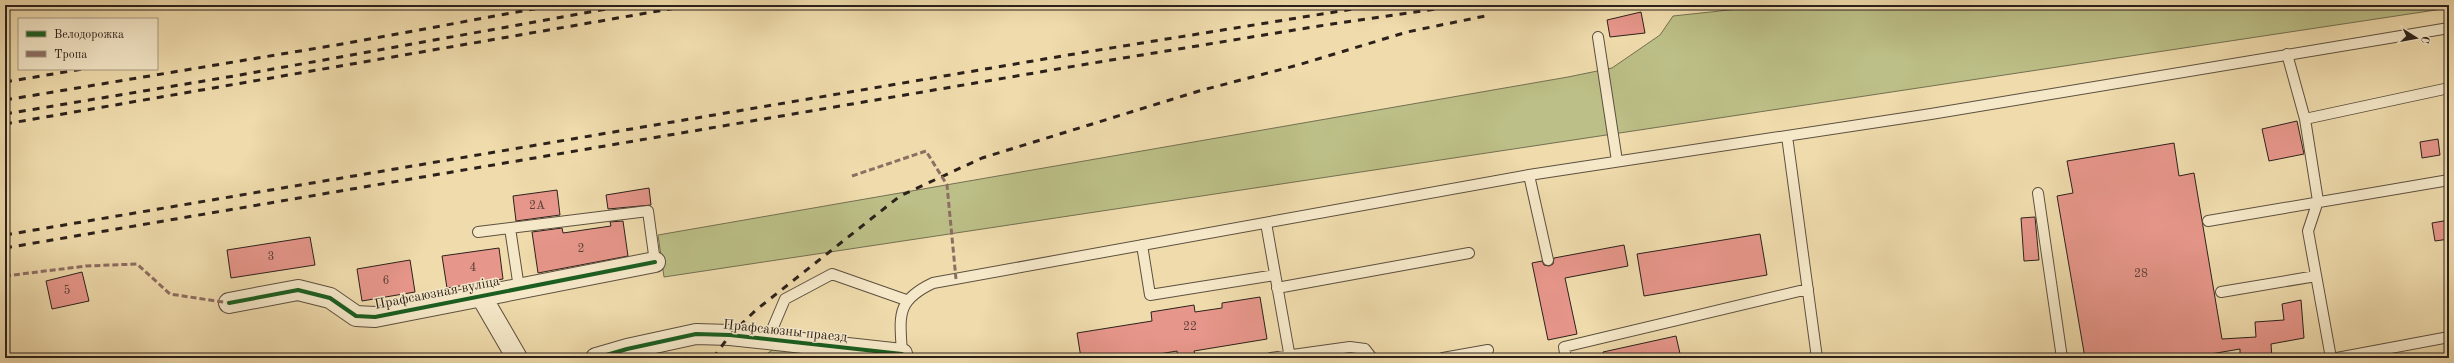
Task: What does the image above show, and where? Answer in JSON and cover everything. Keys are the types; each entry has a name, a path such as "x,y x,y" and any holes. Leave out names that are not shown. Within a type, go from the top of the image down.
{"street":[{"name":"Прафсаюзная вуліца","path":"229,303 298,290 330,298 356,316 376,317 655,262"},
{"name":"Прафсаюзная вуліца","path":"481,296 517,358"},
{"name":"Прафсаюзны праезд","path":"596,358 647,351 696,334 768,339 902,356"}],"lane":[{"path":"902,356 900,320 906,300 917,291 933,283 1529,175 1931,114 2449,28"},
{"path":"1598,37 1617,161"},
{"path":"2287,54 2305,119 2318,202 2308,231 2331,358"},
{"path":"2305,119 2449,88"},
{"path":"1787,136 1817,358"},
{"path":"1529,175 1548,260"},
{"path":"2208,221 2449,180"},
{"path":"2038,193 2062,358"},
{"path":"478,232 648,211 655,262"},
{"path":"1266,223 1290,356"},
{"path":"510,228 519,288"},
{"path":"1142,245 1150,295 1275,275"},
{"path":"1278,288 1469,253"},
{"path":"768,339 785,298 832,274 906,300"},
{"path":"2221,292 2316,276"},
{"path":"1566,358 1563,342 1808,289"},
{"path":"2337,358 2367,355 2449,337"},
{"path":"1271,358 1350,346 1365,349 1372,358"},
{"path":"1443,358 1488,350"}],"green space":[{"path":"1776,5 2449,5 2449,8 664,277 658,235 1568,77 1612,68 1660,35 1673,16"},
{"path":"775,348 858,358 761,358"}],"building":[{"path":"1641,12 1645,33 1610,37 1607,20"},
{"path":"2297,121 2304,154 2269,161 2262,129"},
{"path":"2438,139 2440,155 2422,158 2420,142"},
{"path":"2174,143 2179,176 2194,173 2222,339 2256,337 2255,322 2284,320 2282,304 2301,300 2304,338 2271,344 2272,358 2240,358 2240,349 2187,358 2085,358 2057,196 2073,193 2067,161"},
{"path":"649,188 651,205 608,209 606,195"},
{"path":"557,190 560,215 516,221 513,196"},
{"path":"2035,217 2039,260 2024,261 2021,218"},
{"path":"2449,220 2449,239 2435,241 2432,223"},
{"path":"623,221 628,256 538,273 532,232 562,228 563,233 611,226 610,222"},
{"path":"1760,234 1767,275 1644,296 1637,254"},
{"path":"310,237 315,265 231,278 227,250"},
{"path":"1624,245 1628,266 1565,278 1577,334 1548,340 1532,263 1542,261 1544,265 1549,266 1553,264 1554,258"},
{"path":"499,248 503,279 447,288 442,256"},
{"path":"410,260 415,292 362,301 357,269"},
{"path":"82,272 89,301 52,309 46,281"},
{"path":"1260,297 1267,339 1194,351 1196,358 1178,358 1177,351 1135,358 1081,358 1077,333 1152,321 1151,312 1194,305 1195,312 1222,308 1222,303"},
{"path":"1676,336 1681,358 1604,358 1603,352"}],"railway":[{"path":"5,100 348,43 555,5"},
{"path":"5,114 240,75 629,5"},
{"path":"5,124 693,5"},
{"path":"5,235 1086,52 1378,5"},
{"path":"5,248 1093,63 1319,26 1463,5"},
{"path":"713,358 730,335 756,310 900,196 982,158 1199,91 1298,65 1407,32 1490,15"},
{"path":"5,82 77,70"}],"marked path":[{"path":"852,176 926,151 947,185 956,279"},
{"path":"5,276 86,266 137,264 170,294 229,303"}],"cycle path":[{"path":"229,303 298,290 330,298 356,316 375,317 655,262"},
{"path":"596,358 627,349 696,334 730,335 902,354 903,358"}]}
